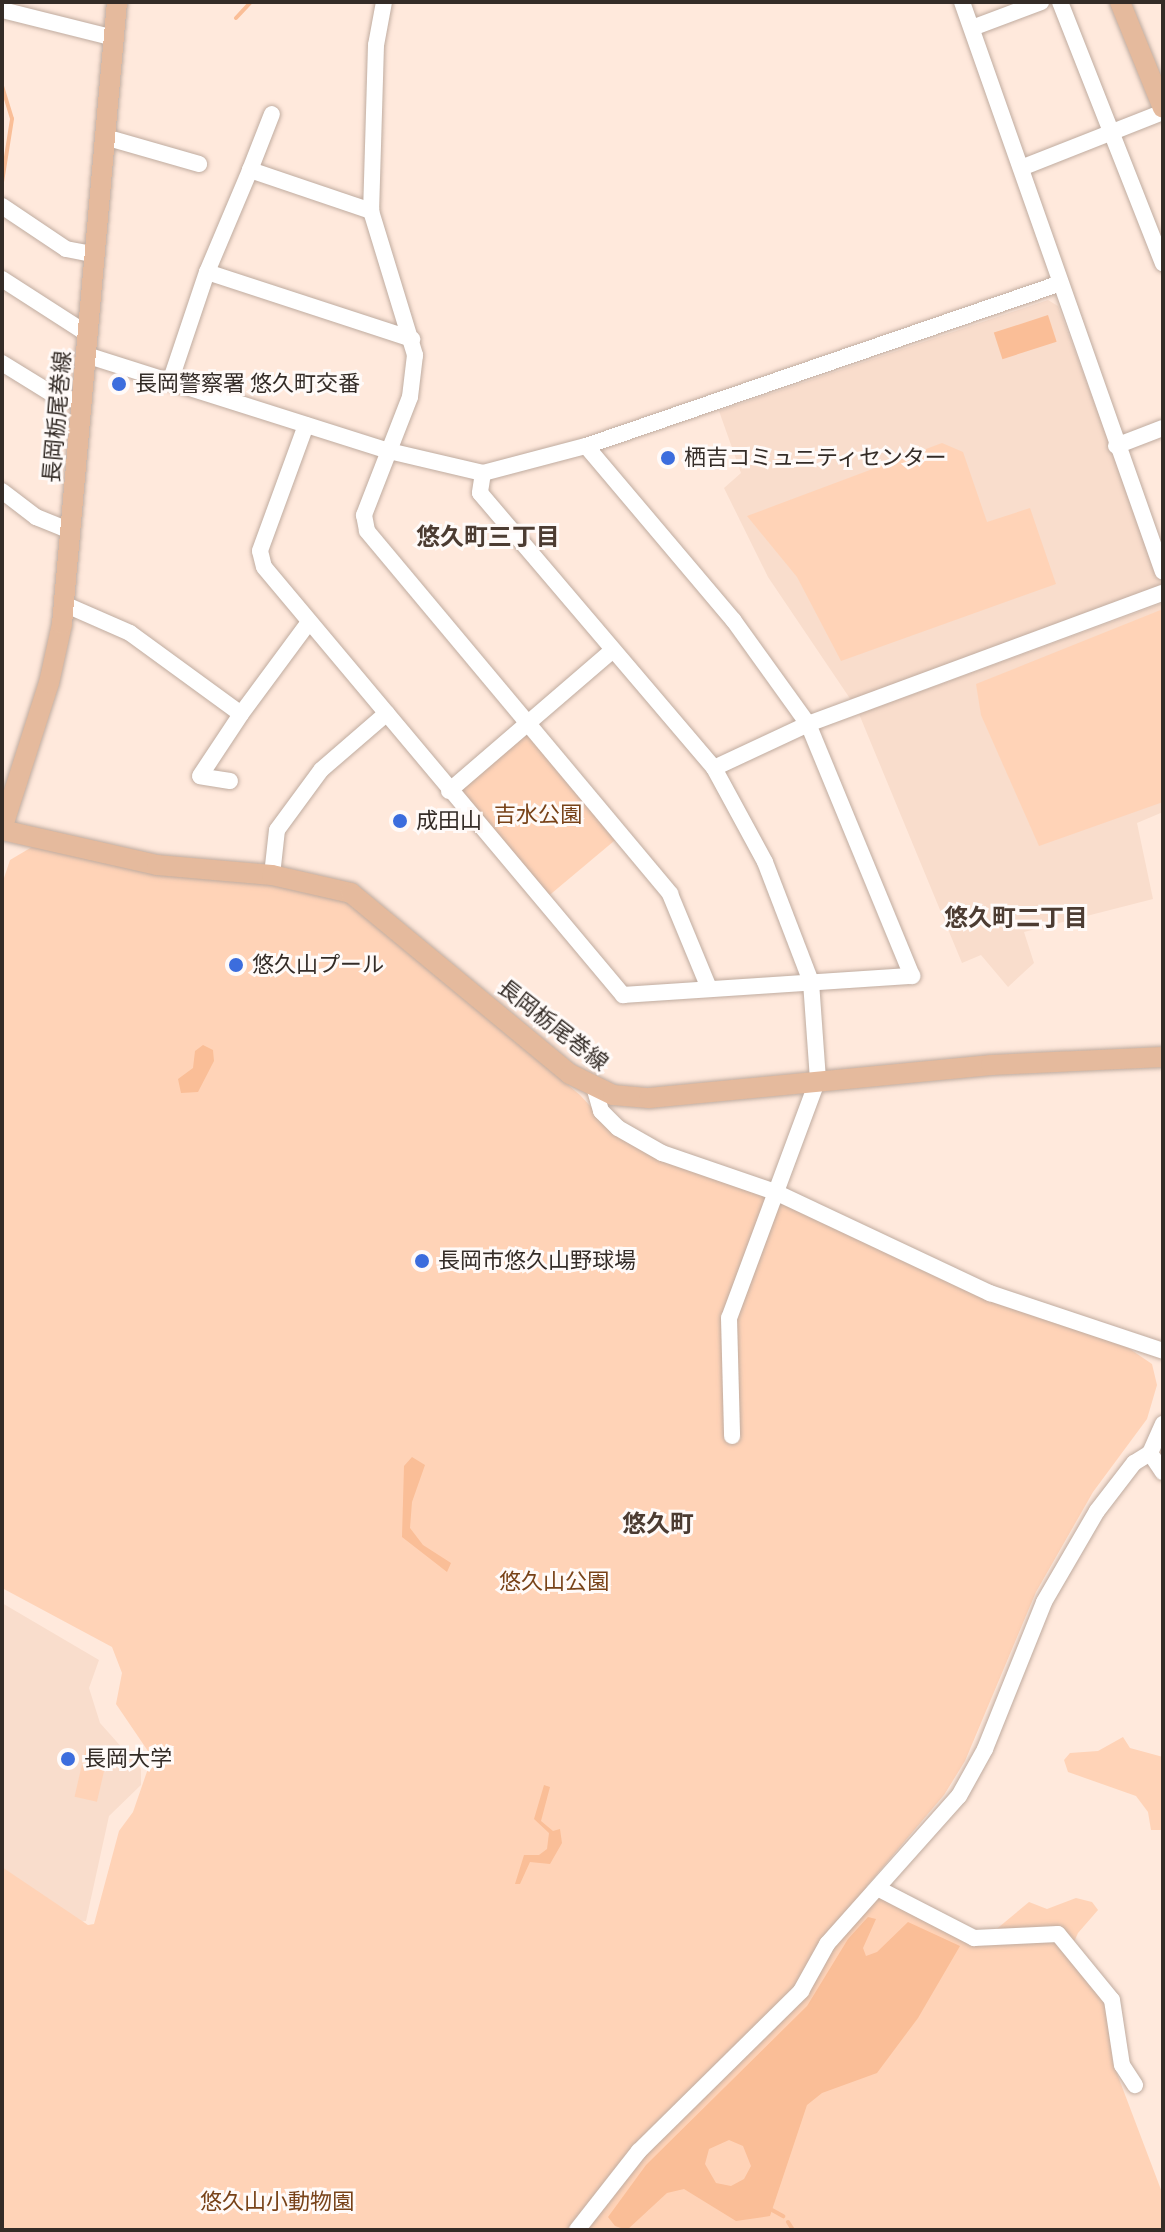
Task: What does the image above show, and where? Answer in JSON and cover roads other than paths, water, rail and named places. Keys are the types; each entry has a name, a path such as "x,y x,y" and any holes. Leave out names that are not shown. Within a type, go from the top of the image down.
{"main road":[{"name":"長岡栃尾巻線","path":"117,2 64,604 49,683 2,829 157,865 272,875 351,893 595,1090 649,1098 818,1079 1163,1057"},
{"path":"1120,2 1163,110"}],"street":[{"path":"384,2 376,45 371,211 412,339 414,379 364,515 367,531 670,894 709,988"},
{"path":"962,2 1116,446 1163,572"},
{"path":"972,28 1041,2"},
{"path":"1060,2 1163,263"},
{"path":"2,10 114,38"},
{"path":"1021,168 1163,110"},
{"path":"171,379 207,272 272,114"},
{"path":"105,137 199,164"},
{"path":"250,170 371,211"},
{"path":"2,206 66,249 96,255"},
{"path":"207,272 412,339"},
{"path":"2,279 87,345 171,379 389,451 483,473 586,446 1061,283"},
{"path":"2,363 57,397 82,401"},
{"path":"306,425 260,551 264,567 623,995 912,976 808,724 734,621 586,446"},
{"path":"1116,446 1163,428"},
{"path":"483,473 480,493 714,768 765,862 811,982 818,1079 729,1318 732,1436"},
{"path":"2,491 36,517 71,531"},
{"path":"714,768 808,724 1163,593"},
{"path":"64,604 130,633 241,714"},
{"path":"230,781 200,776 309,622"},
{"path":"449,791 529,726 613,650"},
{"path":"272,875 277,830 321,770 387,713"},
{"path":"595,1090 601,1111 641,1144 775,1192 944,1275 1163,1351"},
{"path":"577,2230 639,2151 801,1991 827,1944 881,1890 973,1773 1044,1602 1112,1490 1134,1463 1150,1453 1163,1424"},
{"path":"1150,1453 1163,1472"},
{"path":"881,1890 974,1938 1058,1934 1112,2000 1122,2065 1135,2085"}],"waterway":[{"path":"236,18 251,2"},
{"path":"2,86 12,119 2,182"},
{"path":"772,2210 783,2216"},
{"path":"788,2222 793,2230"}],"place":[{"name":"長岡警察署 悠久町交番","path":"119,384"},
{"name":"栖吉コミュニティセンター","path":"668,458"},
{"name":"成田山","path":"400,821"},
{"name":"悠久山プール","path":"236,965"},
{"name":"長岡市悠久山野球場","path":"422,1261"},
{"name":"長岡大学","path":"68,1759"}],"district":[{"name":"悠久町三丁目","path":"488,537"},
{"name":"悠久町二丁目","path":"1016,918"},
{"name":"悠久町","path":"658,1524"}],"park label":[{"name":"吉水公園","path":"538,815"},
{"name":"悠久山公園","path":"554,1582"},
{"name":"悠久山小動物園","path":"277,2202"}]}
